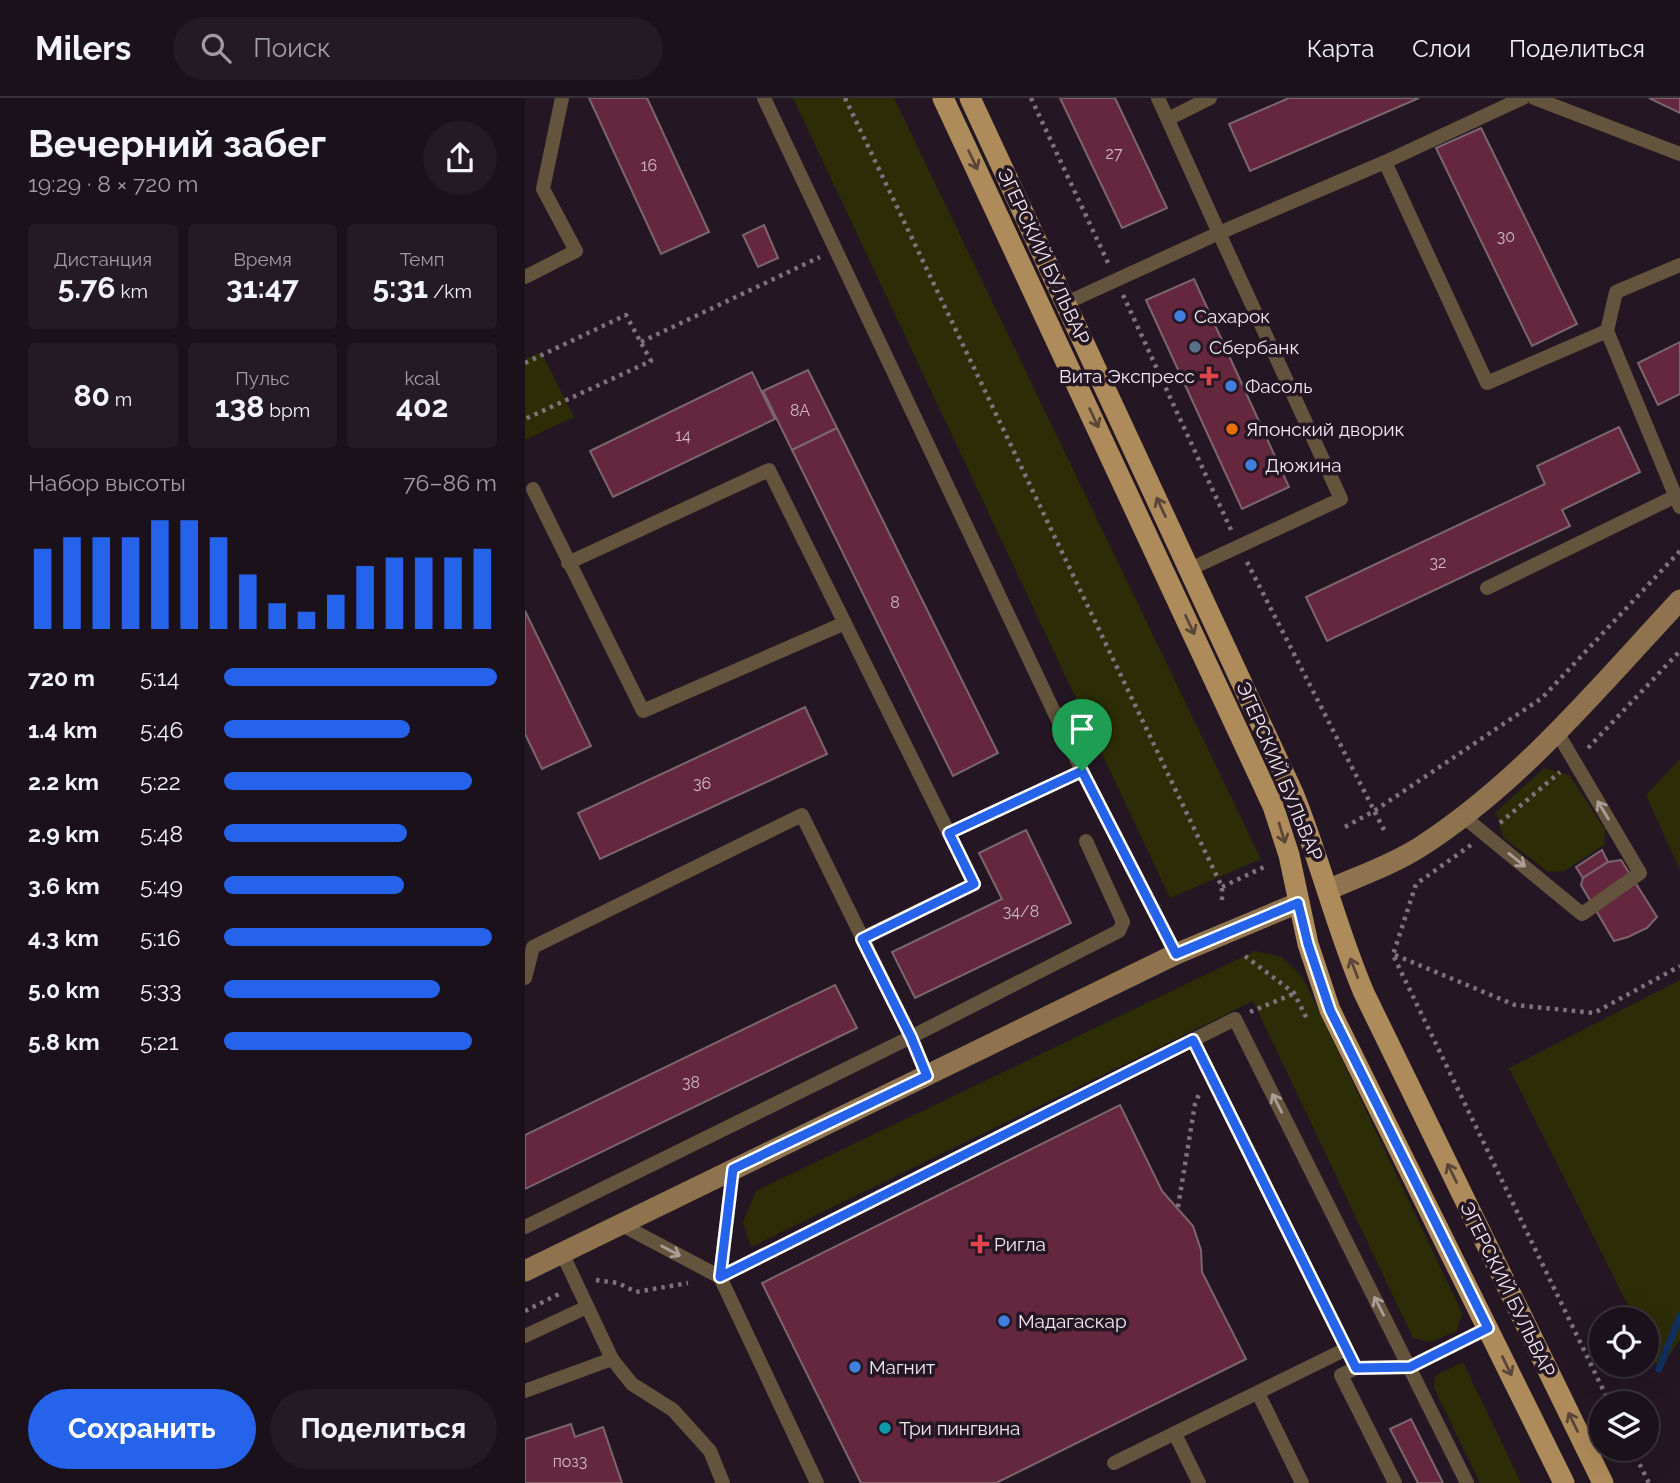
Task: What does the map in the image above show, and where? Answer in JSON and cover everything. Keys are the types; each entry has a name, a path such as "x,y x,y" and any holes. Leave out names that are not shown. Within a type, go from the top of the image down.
{"main road":[{"name":"ЭГЕРСКИЙ БУЛЬВАР","path":"943,98 1273,806 1289,855 1308,944 1330,1010 1564,1483"},
{"name":"ЭГЕРСКИЙ БУЛЬВАР","path":"970,98 1293,793 1313,842 1343,939 1364,993 1603,1483"},
{"path":"1045,312 1066,303"},
{"path":"525,1271 1176,954 1401,858 1464,817 1557,732 1680,600"}],"lane":[{"path":"525,277 576,251 543,189 562,98"},
{"path":"764,98 1082,771 1176,954"},
{"path":"1158,98 1341,499 1190,569"},
{"path":"1168,119 1210,98"},
{"path":"1066,303 1523,98"},
{"path":"1534,98 1680,154"},
{"path":"1385,162 1487,383 1607,331"},
{"path":"1487,588 1677,502 1607,331 1616,292 1680,265"},
{"path":"568,563 769,470 974,884 862,939"},
{"path":"533,489 643,711 845,623"},
{"path":"1464,817 1582,914 1640,873 1557,732"},
{"path":"949,833 1082,771"},
{"path":"525,978 533,947 802,815 911,1037 927,1076"},
{"path":"525,1227 911,1037 1119,931 1123,922 1086,841"},
{"path":"720,1277 1235,1019 1468,1483"},
{"path":"1193,1040 1356,1368"},
{"path":"733,1169 720,1277 817,1483"},
{"path":"622,1224 720,1277"},
{"path":"562,1253 612,1359 632,1384 673,1410 683,1420 710,1451 723,1483"},
{"path":"525,1336 587,1307"},
{"path":"1395,1483 1341,1375 1356,1368 1410,1367 1488,1328"},
{"path":"1114,1463 1346,1349"},
{"path":"525,1391 612,1359"},
{"path":"1258,1393 1302,1483"},
{"path":"1175,1434 1199,1483"}],"path":[{"path":"845,98 1223,887 1222,904"},
{"path":"1031,98 1239,547 1384,830"},
{"path":"641,342 835,249"},
{"path":"525,363 626,315 651,361 525,419"},
{"path":"1345,827 1374,811 1542,698 1680,551"},
{"path":"1604,1391 1393,955 1416,884 1486,835 1574,761 1680,651"},
{"path":"1223,887 1266,866"},
{"path":"1393,955 1515,1005 1594,1013 1680,966"},
{"path":"1245,956 1294,993"},
{"path":"525,1311 577,1285 597,1280 618,1283 636,1292 720,1277"},
{"path":"1638,1461 1649,1483"}],"shaded area":[{"path":"793,98 894,98 1261,859 1170,898"},
{"path":"541,352 574,417 525,440 525,359"},
{"path":"1680,759 1680,870 1646,795"},
{"path":"1544,768 1569,775 1605,829 1604,845 1564,871 1548,872 1503,837 1496,812"},
{"path":"1255,951 1282,957 1303,978 1462,1313 1457,1331 1431,1342 1413,1338 1253,1001 751,1247 743,1222 756,1191"},
{"path":"1680,980 1680,1340 1659,1369 1659,1307 1629,1307 1509,1068"},
{"path":"1463,1362 1521,1483 1480,1483 1434,1388 1435,1376"}],"building":[{"path":"589,98 647,98 709,232 661,254"},
{"path":"1060,98 1115,98 1167,208 1122,228"},
{"path":"1289,98 1419,98 1250,171 1229,124"},
{"path":"1649,98 1680,98 1680,113"},
{"path":"1481,128 1577,324 1532,346 1436,148"},
{"path":"764,225 778,258 758,267 743,235"},
{"path":"1194,279 1289,487 1242,509 1146,300"},
{"path":"1680,342 1680,394 1658,405 1638,363"},
{"path":"808,370 837,428 792,450 763,391"},
{"path":"752,372 775,419 613,497 590,451"},
{"path":"1619,427 1640,472 1562,510 1570,526 1327,641 1306,597 1545,484 1537,466"},
{"path":"837,428 998,753 953,776 792,450"},
{"path":"525,611 591,746 542,769 525,734"},
{"path":"805,707 827,754 600,859 578,813"},
{"path":"1026,830 1071,923 915,998 892,952 1002,899 979,853"},
{"path":"1602,850 1608,862 1583,878 1576,867"},
{"path":"1621,860 1657,917 1647,928 1614,941 1581,885 1583,878 1608,862"},
{"path":"835,985 857,1028 525,1189 525,1135"},
{"name":"Мадагаскар","path":"1120,1105 1162,1191 1193,1226 1201,1250 1202,1272 1246,1359 996,1483 861,1483 762,1283"},
{"path":"1411,1419 1443,1483 1418,1483 1390,1429"},
{"path":"571,1424 575,1437 603,1427 622,1483 525,1483 525,1439"}],"waterway":[{"path":"1659,1369 1680,1316"}],"place":[{"name":"Сахарок","path":"1180,316"},
{"name":"Сбербанк","path":"1195,347"},
{"name":"Вита Экспресс","path":"1209,376"},
{"name":"Фасоль","path":"1231,386"},
{"name":"Японский дворик","path":"1232,429"},
{"name":"Дюжина","path":"1251,465"},
{"name":"Ригла","path":"980,1244"},
{"name":"Мадагаскар","path":"1004,1321"},
{"name":"Магнит","path":"855,1367"},
{"name":"Три пингвина","path":"885,1428"}],"route":[{"path":"1082,771 1176,954 1298,903 1308,944 1330,1010 1488,1328 1410,1367 1356,1368 1193,1040 720,1277 733,1169 927,1076 911,1037 862,939 974,884 949,833 1082,771"}]}
